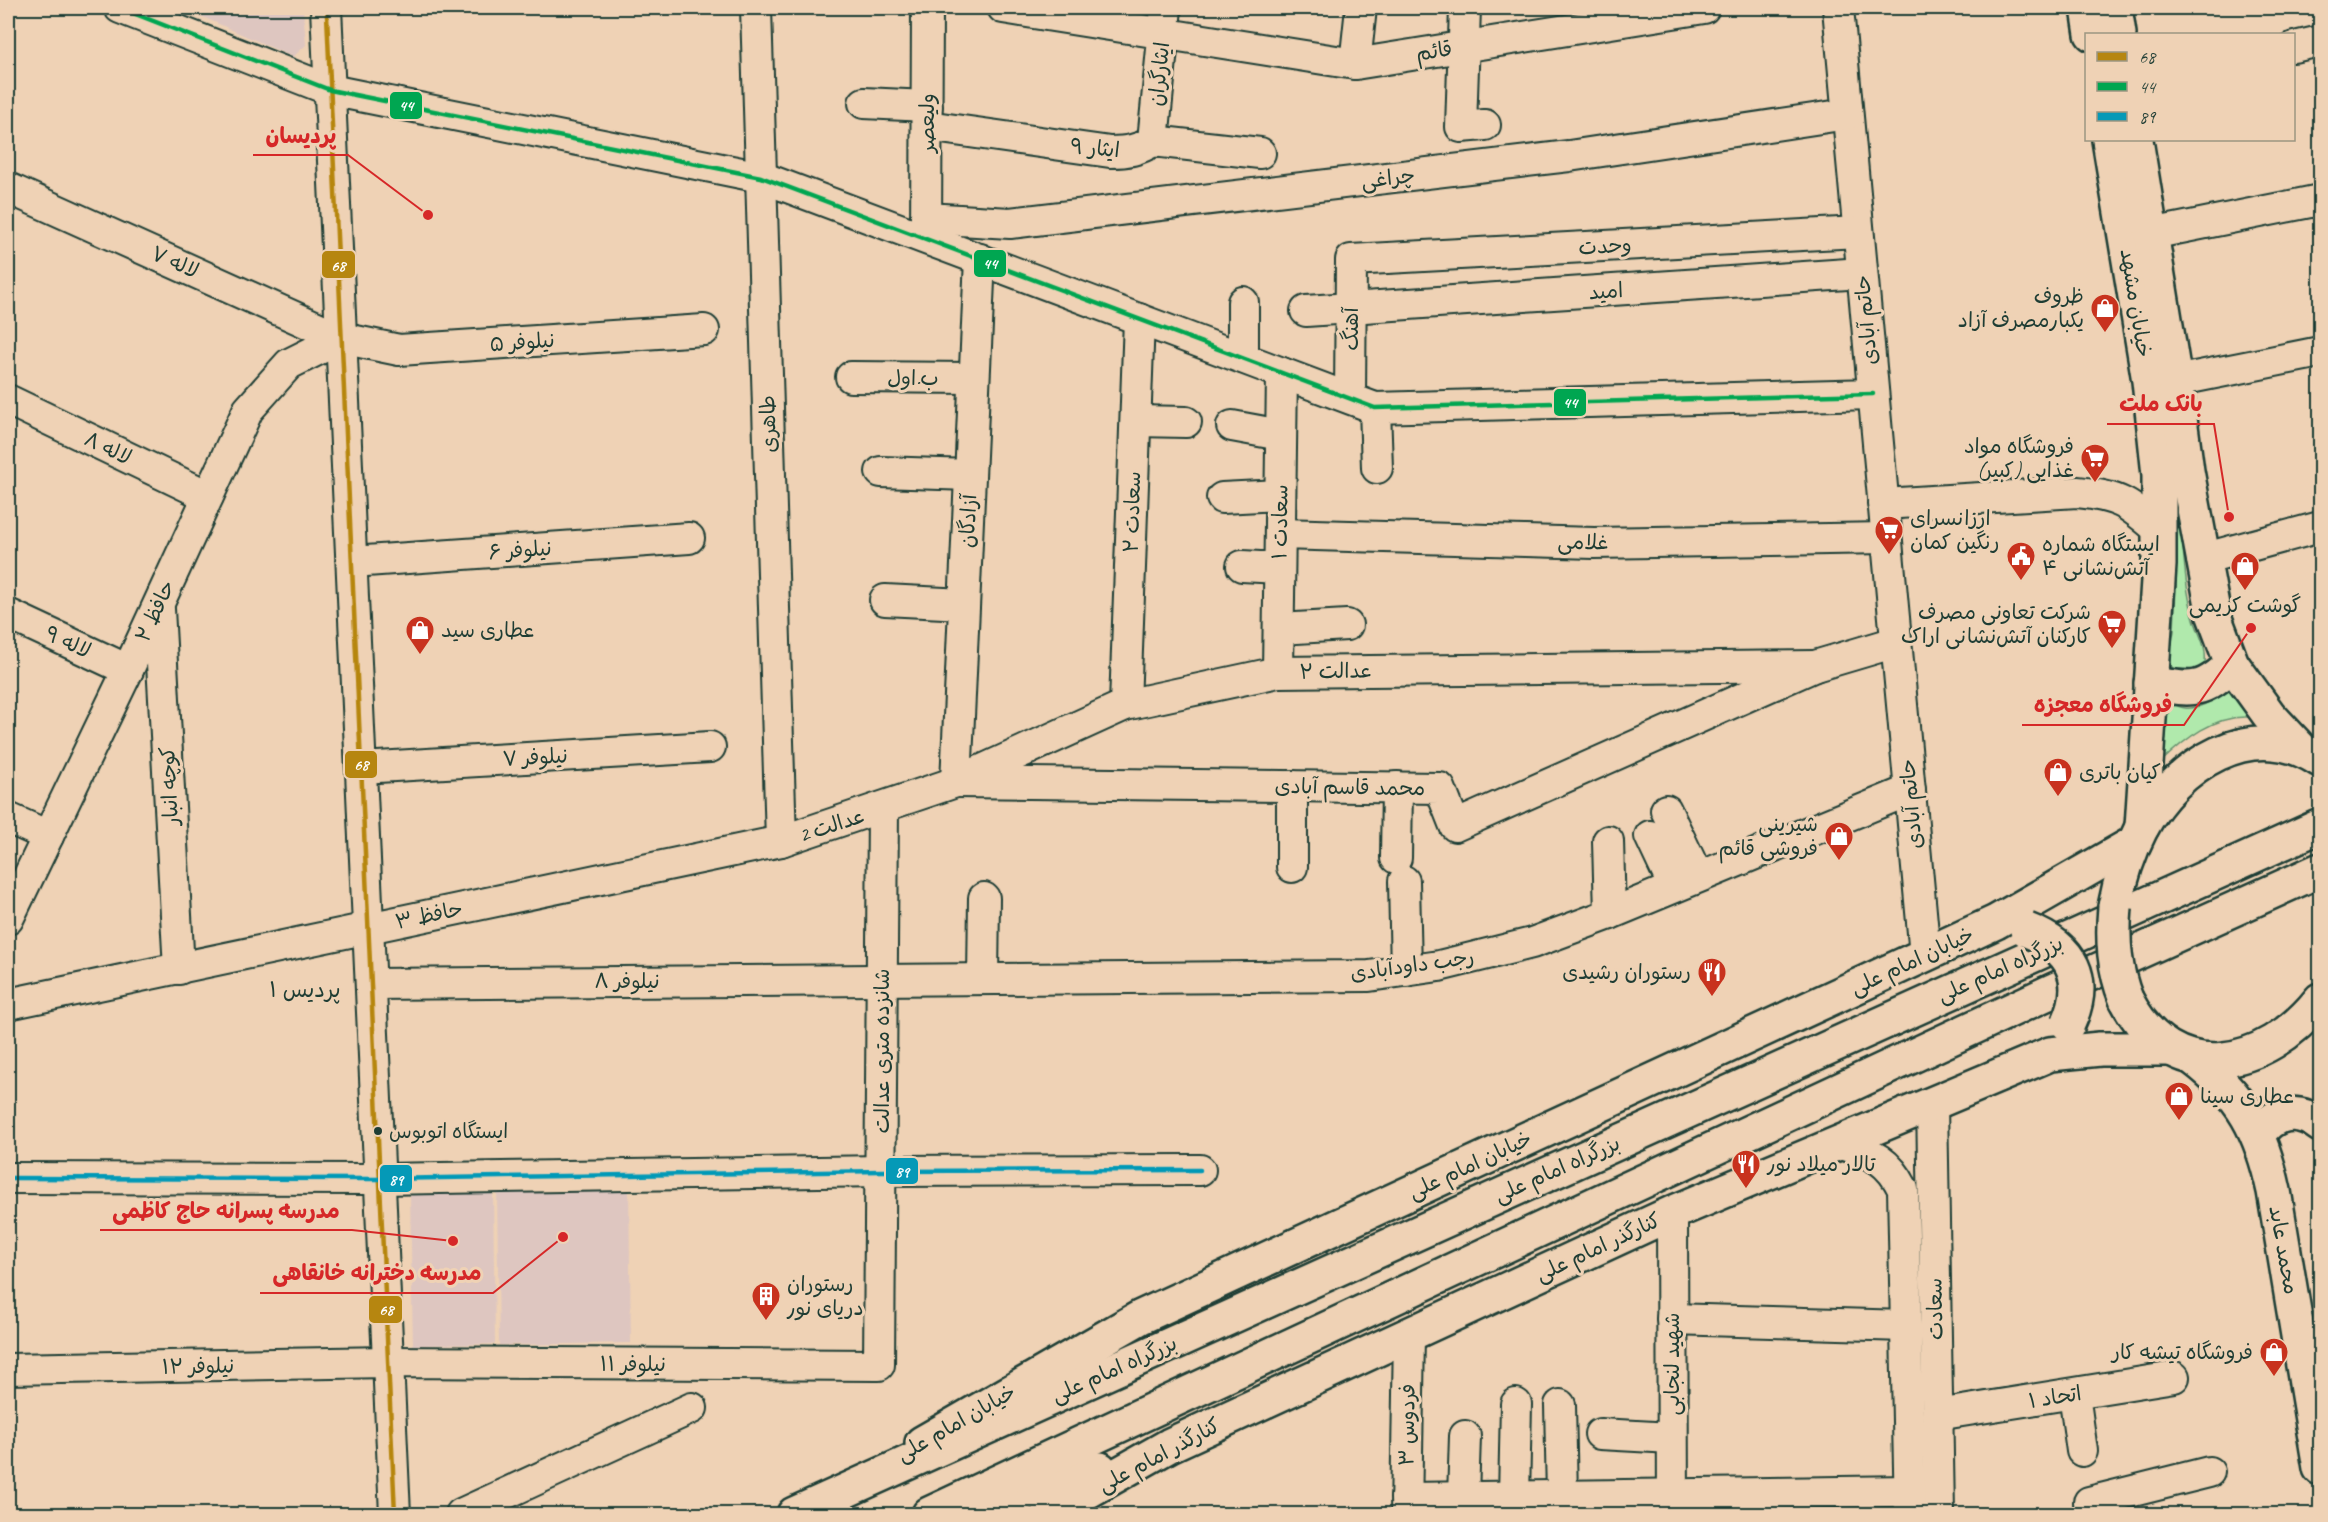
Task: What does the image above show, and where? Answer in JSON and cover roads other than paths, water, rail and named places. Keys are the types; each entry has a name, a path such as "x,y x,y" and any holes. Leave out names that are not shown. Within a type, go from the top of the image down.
{"main road":[{"path":"2088,8 2092,33"},
{"path":"2115,8 2120,33"},
{"name":"خیابان مشهد","path":"2109,141 2149,381 2159,475 2160,531 2151,683 2138,835"},
{"name":"خیابان مشهد","path":"2136,141 2175,381 2187,471 2214,616 2232,664 2269,715 2312,753"},
{"path":"2151,683 2187,689 2213,682 2232,664"},
{"path":"2138,835 2161,800 2178,782 2196,767 2221,752 2261,742 2287,744 2312,753"},
{"name":"بزرگراه امام علی","path":"805,1509 2320,826"},
{"name":"محمد عابد","path":"2138,835 2122,874 2115,908 2114,956 2119,979 2126,999 2149,1033 2213,1073 2233,1094 2258,1135 2266,1155 2274,1191 2320,1468"},
{"name":"خیابان امام علی","path":"805,1509 1141,1317 1996,922 2138,835"},
{"name":"بزرگراه امام علی","path":"929,1515 2041,996 2320,870"},
{"path":"1996,922 2047,937 2062,950 2075,971 2078,988 2076,1008 2050,1054"},
{"name":"کنارگذر امام علی","path":"1048,1515 1170,1445 1672,1213 2050,1054 2100,1049 2181,1053 2219,1060 2232,1058 2259,1050 2296,1025 2320,1000"},
{"path":"2258,1135 2269,1121 2284,1114 2303,1114 2320,1125"},
{"path":"963,1515 1170,1445"}],"street":[{"path":"326,8 395,1515"},
{"name":"طاهری","path":"756,8 781,841"},
{"name":"ولیعصر","path":"926,228 927,8"},
{"name":"قائم","path":"1003,8 1164,21 1355,64 1465,46 1551,20 1699,8"},
{"path":"1355,64 1361,8"},
{"path":"1466,8 1461,127 1485,125"},
{"name":"حاتم آبادی","path":"1838,8 1924,955"},
{"path":"127,9 330,90 761,177 926,228 980,259 1362,403 1873,394"},
{"name":"ایثارگران","path":"1153,141 1164,21"},
{"path":"2295,47 2320,42"},
{"name":"ایثار ۹","path":"864,103 1110,152 1128,152 1153,141 1260,153"},
{"name":"چراغی","path":"926,228 1010,223 1569,156 1847,114"},
{"name":"لاله ۷","path":"8,188 341,338"},
{"path":"2151,234 2320,200"},
{"name":"وحدت","path":"1351,260 1858,232"},
{"name":"آزادگان","path":"956,782 980,259"},
{"name":"آهنگ","path":"1351,260 1351,309 1362,403 1377,468"},
{"name":"امید","path":"1306,311 1862,273"},
{"path":"1243,302 1244,358"},
{"name":"سعادت ۲","path":"1125,705 1139,319"},
{"name":"نیلوفر ۵","path":"341,338 399,350 704,330"},
{"name":"حافظ ۲","path":"8,919 128,670 248,410 289,364 341,338"},
{"path":"2175,381 2320,352"},
{"name":"سعادت ۱","path":"1278,672 1282,372"},
{"name":"ب.اول","path":"851,377 974,378"},
{"name":"لاله ۸","path":"8,400 208,496"},
{"path":"1136,421 1186,422"},
{"path":"1232,426 1281,435"},
{"path":"881,472 970,475"},
{"path":"1883,504 2077,492 2108,495 2129,506 2160,531"},
{"path":"1222,498 1280,495"},
{"path":"2202,560 2320,527"},
{"name":"غلامی","path":"1280,534 1594,543 1886,538"},
{"name":"نیلوفر ۶","path":"351,562 689,538"},
{"path":"1242,566 1279,568"},
{"path":"885,600 964,604"},
{"name":"کوچه انبار","path":"159,603 179,969"},
{"name":"لاله ۹","path":"8,614 128,670"},
{"path":"1279,629 1347,625"},
{"name":"محمد قاسم آبادی","path":"956,782 1440,788 1455,826 1815,666 1896,642"},
{"name":"عدالت ۲","path":"883,808 956,782 1125,705 1278,672 1815,666"},
{"name":"نیلوفر ۷","path":"361,768 710,747"},
{"path":"1292,786 1292,867"},
{"path":"1397,787 1406,970"},
{"name":"رجب داودآبادی","path":"883,979 1368,976 1439,966 1532,943 1610,914 1910,790"},
{"name":"عدالت 2","path":"781,841 883,808"},
{"name":"شانزده متری عدالت","path":"879,1365 883,808"},
{"path":"1666,810 1686,882"},
{"path":"8,818 48,836"},
{"path":"1650,836 1686,882"},
{"name":"حافظ ۳","path":"8,1004 781,841"},
{"path":"1608,842 1610,914"},
{"path":"984,898 984,979"},
{"name":"نیلوفر ۸","path":"371,984 883,979"},
{"name":"سعادت","path":"1910,1503 1906,1326 1918,1190 1932,1103"},
{"path":"1838,1143 1867,1153 1884,1162 1918,1190"},
{"path":"8,1178 380,1179 882,1171 1200,1170"},
{"name":"سعادت","path":"1918,1190 1937,1416 1939,1515"},
{"name":"شهید لنجابی","path":"1672,1213 1673,1504"},
{"path":"1672,1319 1906,1326"},
{"name":"فردوس ۳","path":"1406,1506 1409,1335"},
{"name":"نیلوفر ۱۱","path":"388,1362 879,1365"},
{"name":"نیلوفر ۱۲","path":"8,1369 388,1362"},
{"name":"اتحاد ۱","path":"1937,1416 2174,1377"},
{"path":"2074,1394 2082,1451"},
{"path":"1514,1497 1516,1404"},
{"path":"1560,1405 1562,1496"},
{"path":"460,1515 692,1408"},
{"path":"1600,1434 1672,1438"},
{"path":"1462,1497 1465,1436"},
{"path":"2090,1515 2089,1502 2209,1472"},
{"path":"1406,1506 1462,1497 1562,1496 1608,1505 1910,1503"}],"place":[{"name":"پردیسان","path":"428,215"},
{"name":"ظروف یکبارمصرف آزاد","path":"2105,334"},
{"name":"فروشگاه مواد غذایی (کبیر)","path":"2095,484"},
{"name":"بانک ملت","path":"2229,517"},
{"name":"ارزانسرای رنگین کمان","path":"1889,556"},
{"name":"ایستگاه شماره ۴ آتش‌نشانی","path":"2021,582"},
{"name":"گوشت کریمی","path":"2245,592"},
{"name":"فروشگاه معجزه","path":"2251,628"},
{"name":"شرکت تعاونی مصرف کارکنان آتش‌نشانی اراک","path":"2112,650"},
{"name":"عطاری سید","path":"420,656"},
{"name":"کیان باتری","path":"2058,798"},
{"name":"شیرینی فروشی قائم","path":"1839,862"},
{"name":"رستوران رشیدی","path":"1712,998"},
{"name":"عطاری سینا","path":"2179,1122"},
{"name":"ایستگاه اتوبوس","path":"378,1131"},
{"name":"تالار میلاد نور","path":"1746,1190"},
{"name":"مدرسه دخترانه خانقاهی","path":"563,1237"},
{"name":"مدرسه پسرانه حاج کاظمی","path":"453,1241"},
{"name":"رستوران دریای نور","path":"766,1322"},
{"name":"فروشگاه تیشه کار","path":"2274,1378"}],"district":[{"name":"پردیس ۱","path":"305,989"}]}
